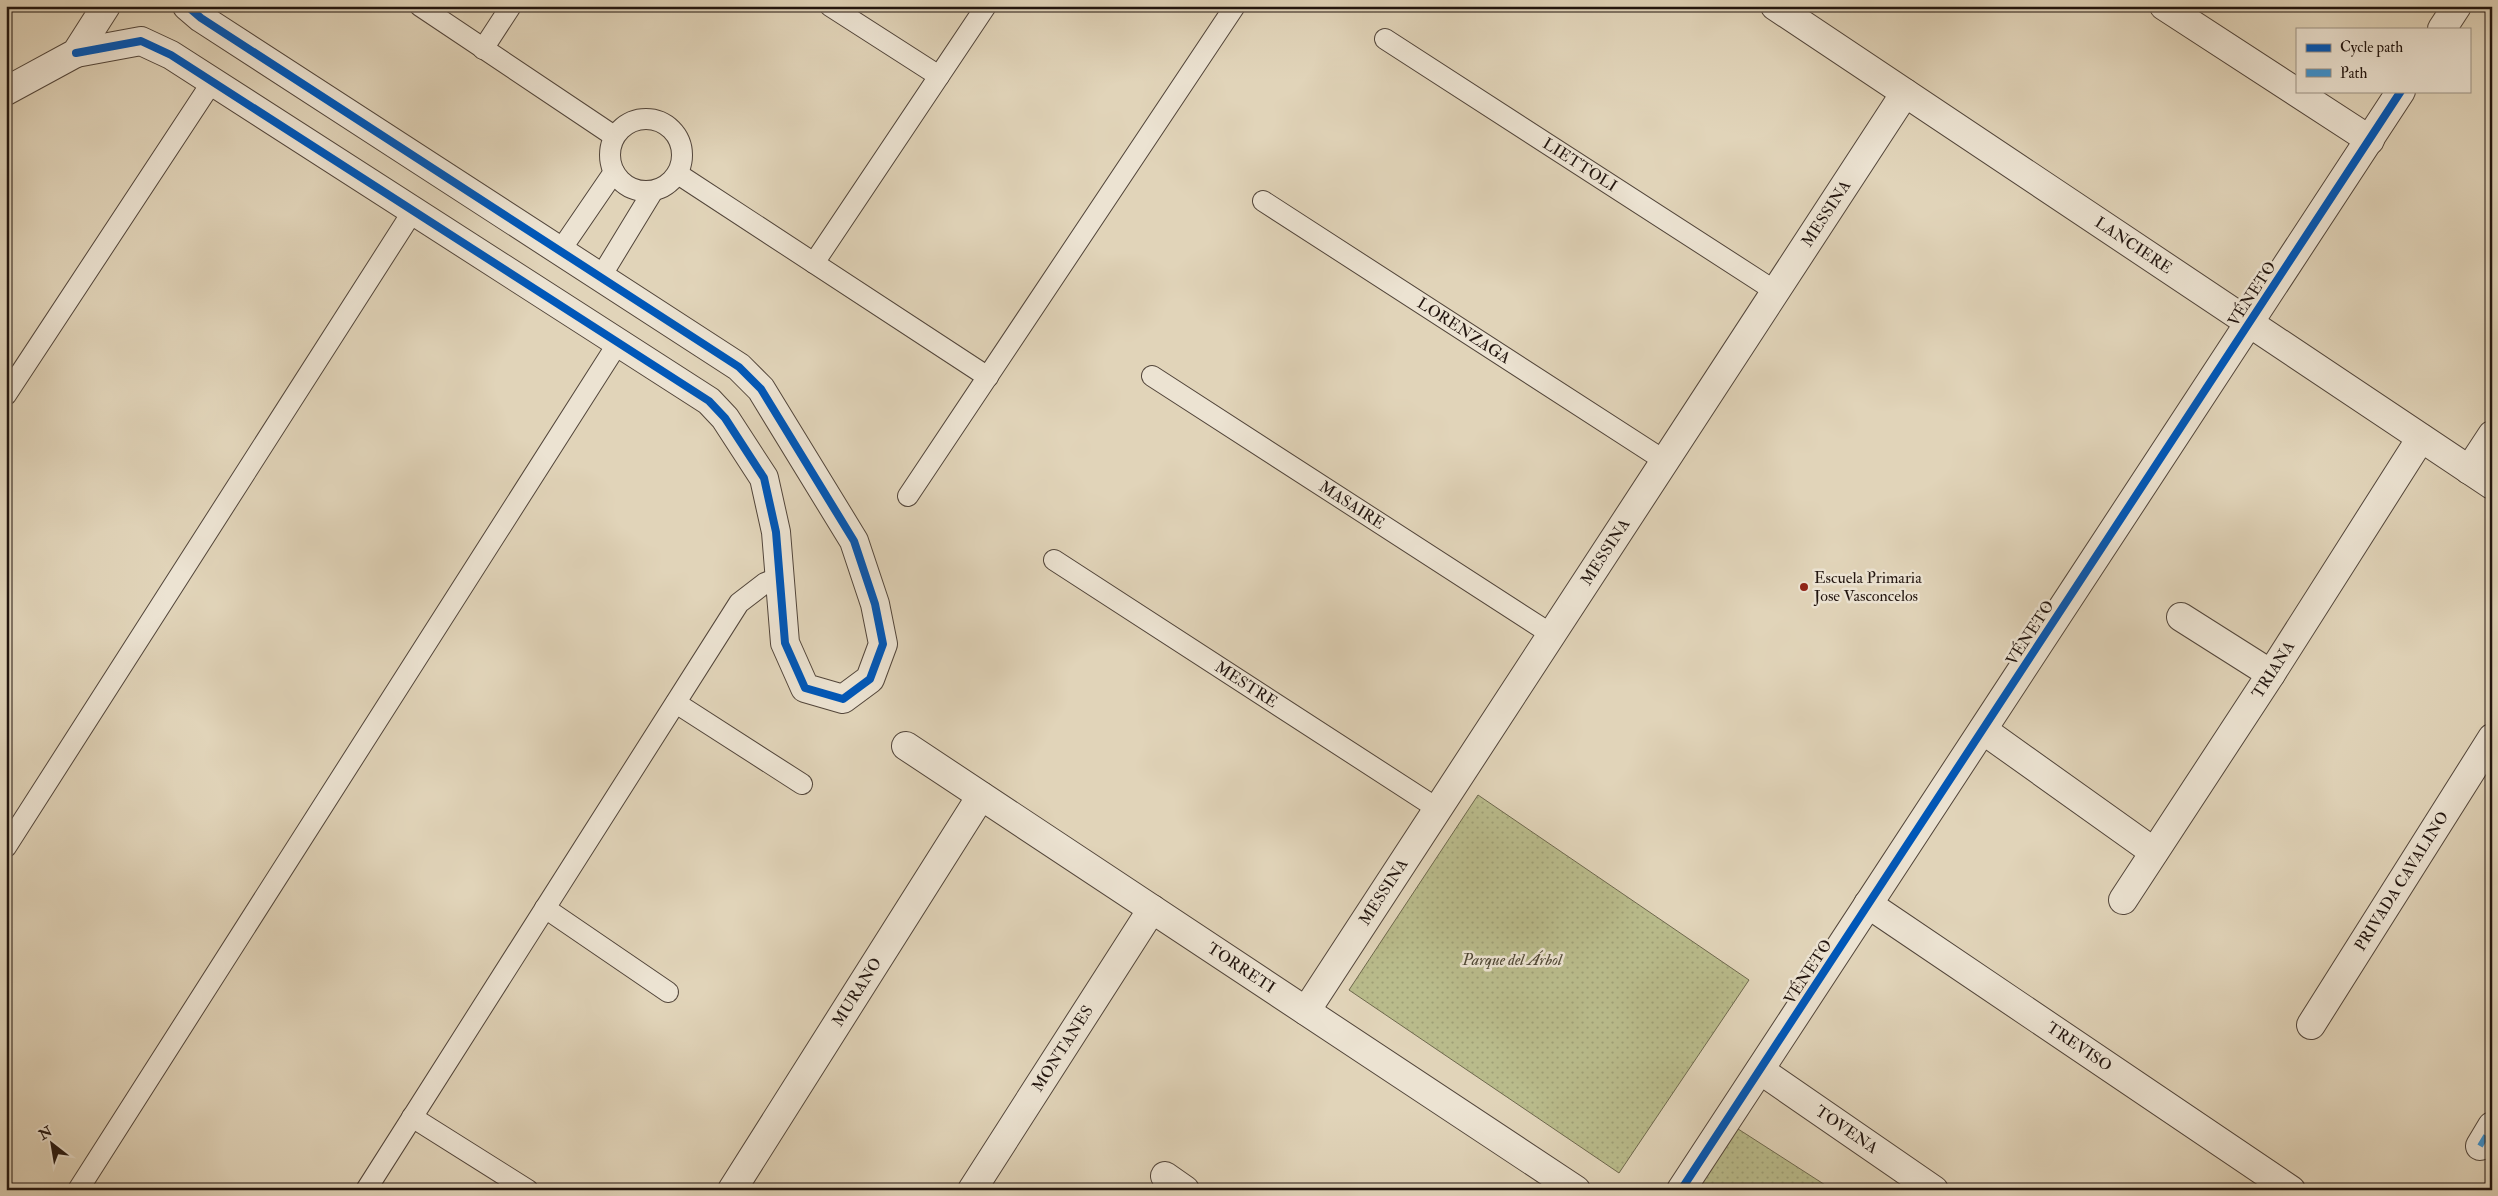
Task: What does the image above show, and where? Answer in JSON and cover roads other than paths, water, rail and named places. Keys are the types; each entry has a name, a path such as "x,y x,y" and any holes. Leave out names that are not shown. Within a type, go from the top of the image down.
{"street":[{"path":"76,53 106,6"},
{"path":"6,91 76,53 141,41 171,56 709,401 725,418 764,478 776,532 786,643 805,688 844,699 870,679 883,644 875,604 854,541 761,389 739,367 200,18 187,6"},
{"name":"LANCIERE","path":"1775,6 2492,485"},
{"path":"2164,6 2296,92"},
{"path":"2443,28 2457,6"},
{"path":"2296,92 2370,140"},
{"name":"VÉNETO","path":"1681,1190 2400,92"},
{"name":"MESSINA","path":"1306,1011 1905,93"},
{"path":"2468,470 2492,435"},
{"name":"TRIANA","path":"2124,900 2272,674 2421,438"},
{"path":"2182,617 2272,674"},
{"path":"1983,730 2154,852"},
{"name":"PRIVADA CAVALINO","path":"2310,1025 2492,738"},
{"name":"TORRETI","path":"906,746 1576,1190"},
{"name":"MURANO","path":"732,1190 982,796"},
{"name":"TREVISO","path":"1868,904 2291,1190"},
{"name":"MONTANES","path":"972,1190 1152,909"},
{"name":"TOVENA","path":"1760,1070 1934,1190"}],"lane":[{"path":"420,6 614,136"},
{"path":"483,49 511,6"},
{"path":"830,6 939,76"},
{"path":"814,263 986,6"},
{"path":"908,496 1235,6"},
{"name":"LIETTOLI","path":"1385,39 1775,292"},
{"path":"6,395 212,82"},
{"path":"643,119 654,119 665,124 674,130 680,140 682,163 678,174 672,182 653,191 638,191 624,184 614,172 610,160 610,148 614,136 622,128 643,119"},
{"path":"560,251 614,172"},
{"path":"678,174 988,377"},
{"path":"600,278 653,191"},
{"name":"LORENZAGA","path":"1263,201 1665,461"},
{"path":"6,847 413,211"},
{"path":"78,1190 618,343"},
{"name":"MASAIRE","path":"1152,376 1551,634"},
{"name":"MESTRE","path":"1054,560 1438,809"},
{"path":"366,1190 739,603 765,583 780,577"},
{"path":"676,703 802,784"},
{"path":"545,908 668,992"},
{"path":"412,1117 528,1190"}],"place":[{"name":"Escuela Primaria Jose Vasconcelos","path":"1804,587"}],"park label":[{"name":"Parque del Árbol","path":"1512,960"}]}
